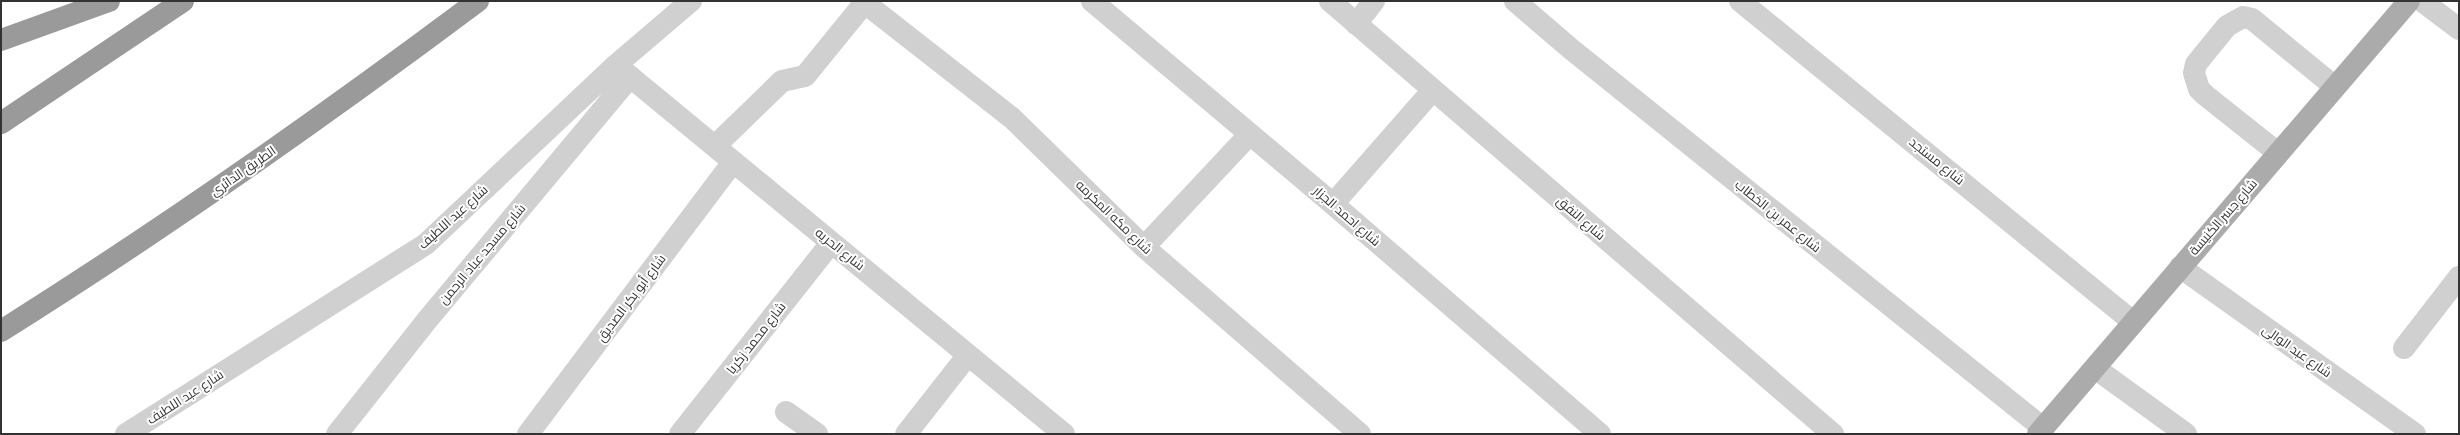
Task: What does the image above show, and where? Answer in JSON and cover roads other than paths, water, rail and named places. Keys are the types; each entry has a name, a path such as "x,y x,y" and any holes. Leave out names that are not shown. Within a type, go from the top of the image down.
{"highway":[{"path":"1,40 109,1"},
{"path":"1,123 183,1"},
{"name":"الطريق الدائري","path":"1,331 107,264 238,176 368,83 478,1"}],"main road":[{"name":"شارع جسر الكنيسة","path":"2041,431 2408,1"}],"street":[{"name":"شارع عبد اللطيف","path":"126,434 426,244 623,71 691,1"},
{"name":"شارع احمد الجزار","path":"1092,1 1333,204 1600,434"},
{"name":"شارع النفق","path":"1330,1 1833,434"},
{"path":"1356,24 1374,1"},
{"name":"شارع عمر بن الخطاب","path":"1516,1 1571,49 2041,431"},
{"name":"شارع مستجد","path":"1740,1 2133,322"},
{"path":"2422,1 2459,29"},
{"path":"715,146 782,81 801,78 808,74 866,2"},
{"name":"شارع مكه المكرمه","path":"866,2 1012,118 1144,247 1360,434"},
{"path":"2278,153 2205,95 2196,81 2194,73 2196,64 2227,26 2243,17 2252,19 2334,87"},
{"name":"شارع الحريه","path":"623,71 1064,434"},
{"name":"شارع مسجد عباد الرحمن","path":"337,434 623,71"},
{"path":"1333,204 1433,90"},
{"path":"1144,247 1250,134"},
{"name":"شارع أبو بكر الصديق","path":"528,434 733,162"},
{"name":"شارع محمد زكريا","path":"680,434 831,243"},
{"name":"شارع عبد الوالى","path":"2180,268 2414,434"},
{"path":"2404,348 2459,277"},
{"path":"906,434 968,355"},
{"path":"2095,368 2186,434"},
{"path":"786,412 817,434"}]}
